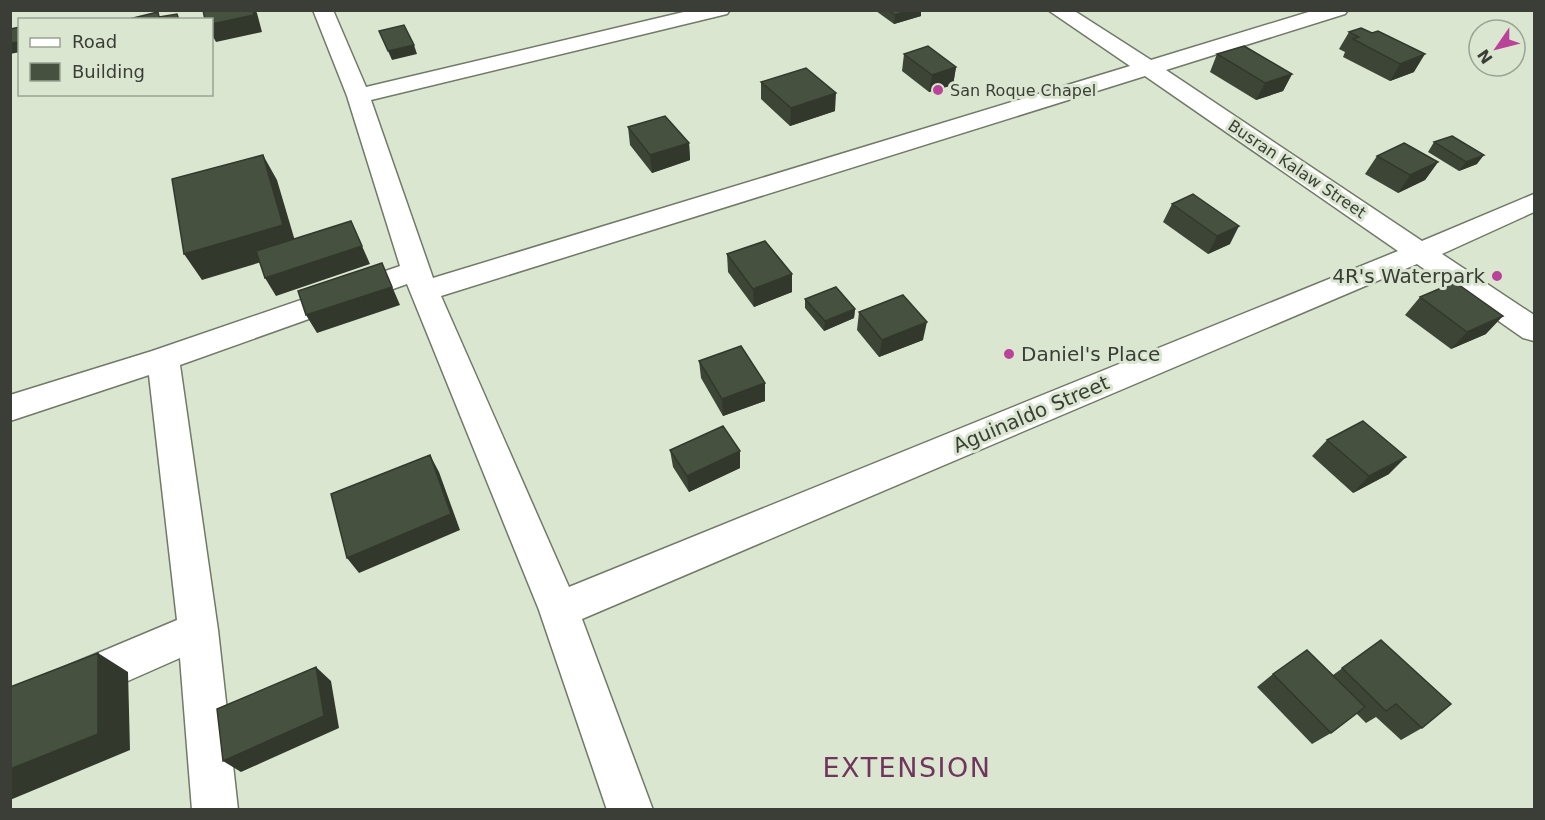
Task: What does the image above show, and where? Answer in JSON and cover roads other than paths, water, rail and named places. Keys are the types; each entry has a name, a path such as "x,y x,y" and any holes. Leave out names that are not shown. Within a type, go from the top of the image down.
{"street":[{"path":"323,10 357,96 421,281 559,610 630,810"},
{"path":"357,96 720,10"},
{"name":"Busran Kalaw Street","path":"1058,10 1149,69 1534,330"},
{"path":"10,408 421,281 1149,69 1338,10"},
{"name":"Aguinaldo Street","path":"559,610 1421,252 1534,202"},
{"path":"163,359 198,630 214,810"},
{"path":"10,712 198,630"}],"place":[{"name":"San Roque Chapel","path":"938,90"},
{"name":"4R's Waterpark","path":"1497,276"},
{"name":"Daniel's Place","path":"1009,354"}],"district":[{"name":"EXTENSION","path":"907,767"}]}
